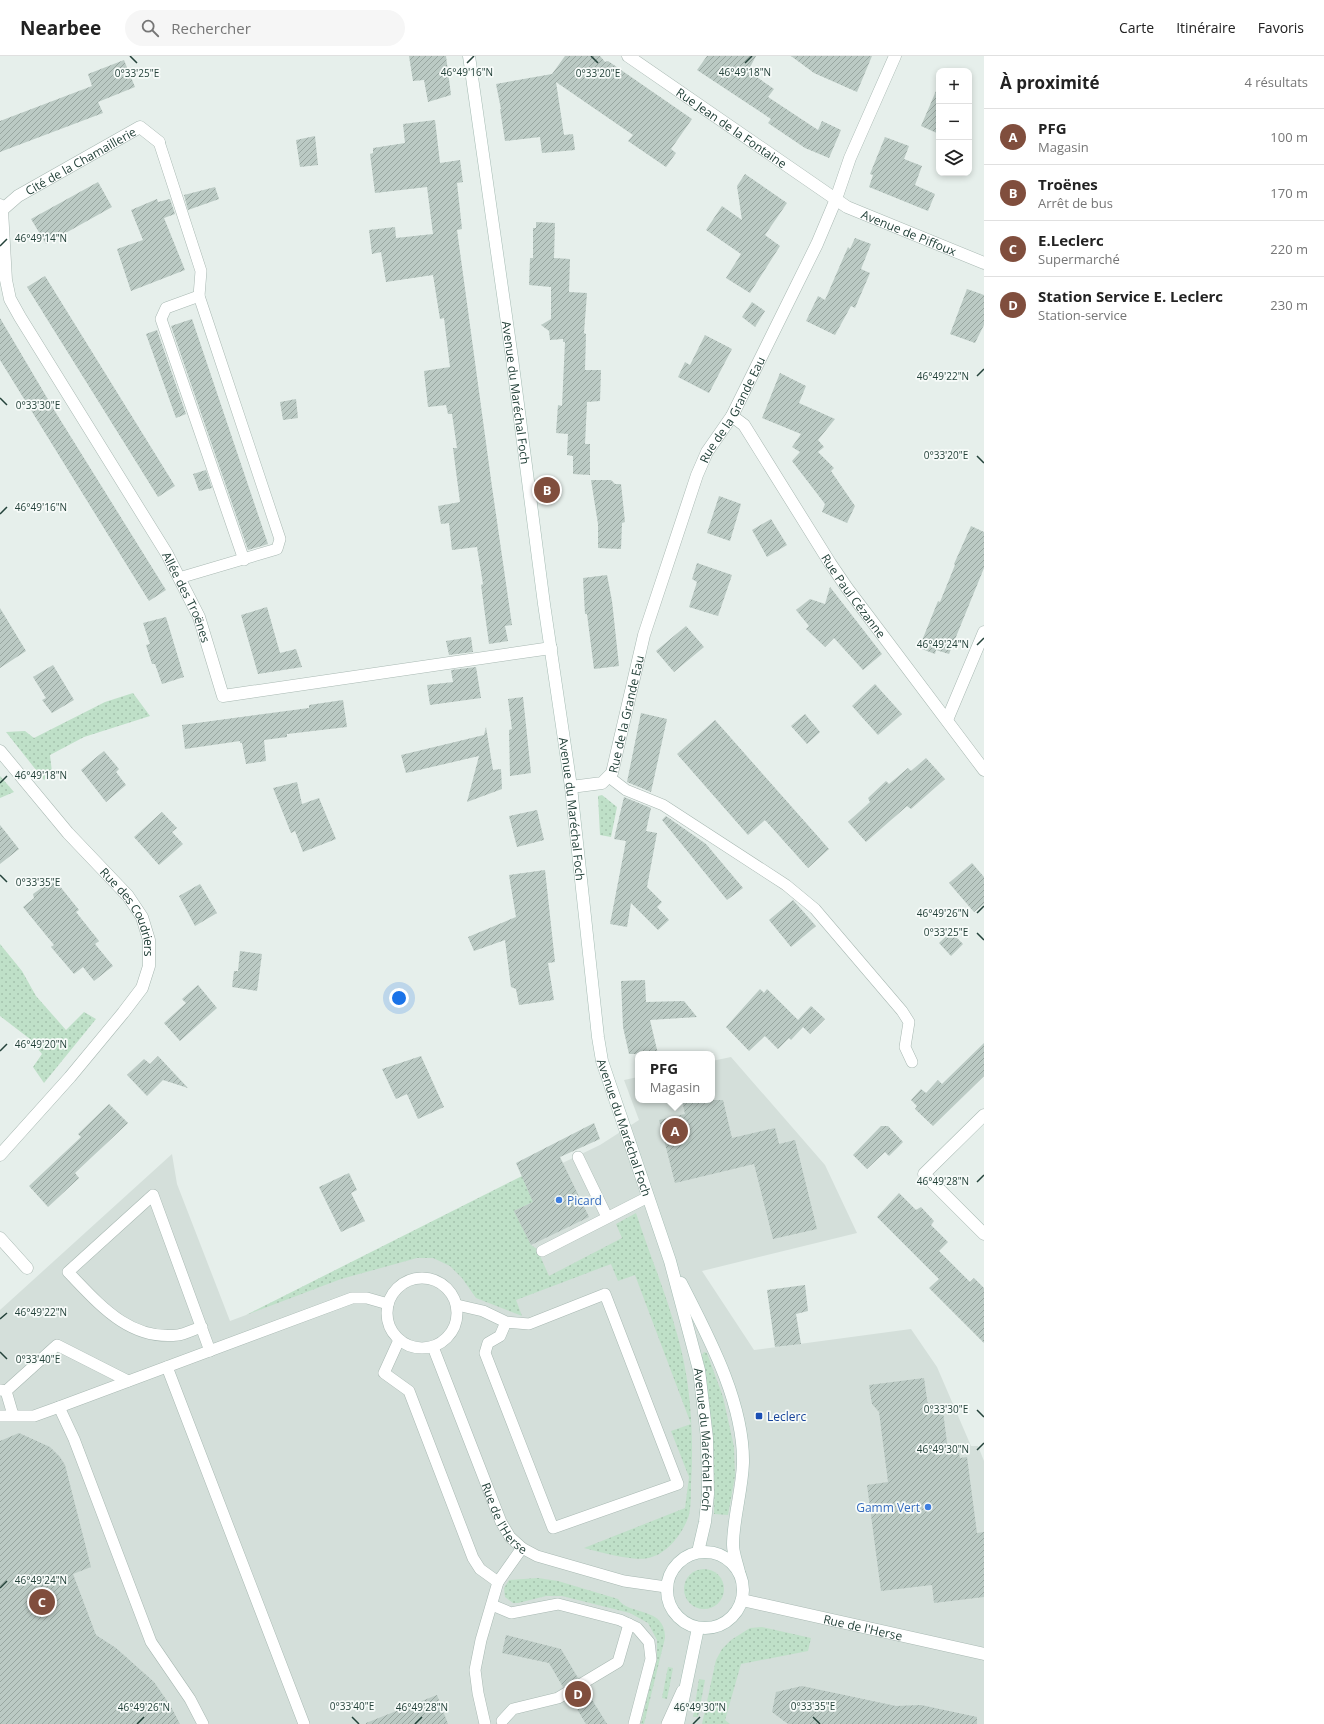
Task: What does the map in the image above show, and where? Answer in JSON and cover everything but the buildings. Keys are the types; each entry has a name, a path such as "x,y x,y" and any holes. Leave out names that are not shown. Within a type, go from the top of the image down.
{"street":[{"name":"Avenue du Maréchal Foch","path":"469,56 571,787 598,1037 602,1061 670,1261 697,1362 707,1438 708,1494 705,1522 698,1552"},
{"name":"Rue Jean de la Fontaine","path":"628,56 836,200"},
{"name":"Rue de la Grande Eau","path":"571,787 602,783 609,777 614,768 644,635 676,533 697,476 707,452 732,416 817,244 836,200 850,158 895,56"},
{"name":"Cité de la Chamaillerie","path":"1,207 140,127 159,142"},
{"name":"Avenue de Piffoux","path":"836,200 847,207 984,263"},
{"name":"Allée des Troënes","path":"1,207 6,280 10,299 167,554 199,617 223,696 551,648"},
{"name":"Rue Paul Cézanne","path":"732,416 744,425 750,433 847,588 948,720 984,770"},
{"path":"948,720 984,632"},
{"name":"Rue des Coudriers","path":"0,751 68,833 132,901 142,917 149,940 149,966 142,988 74,1071 0,1155"},
{"path":"984,1115 924,1174 984,1234"},
{"path":"0,1238 27,1268"},
{"path":"670,1261 713,1346 724,1374 740,1435 743,1462 741,1490 733,1546 739,1572"},
{"path":"698,1552 717,1553 734,1564 739,1572 743,1581 744,1591 742,1600 737,1611 730,1620 720,1626 698,1628 687,1624 678,1618 671,1609 667,1598 666,1587 669,1574 676,1564 686,1556 698,1552"},
{"name":"Rue de l'Herse","path":"742,1600 984,1654"},
{"path":"678,1724 698,1628"}],"lane":[{"path":"159,142 201,271 199,296 280,539 277,549 179,578"},
{"path":"199,296 166,308 161,319 244,560"},
{"name":"Rue de la Grande Eau","path":"609,777 626,790 663,805 802,897 819,914 909,1022 905,1047 912,1062"},
{"path":"578,1158 607,1217"},
{"path":"202,1327 180,1335 162,1335 138,1330 118,1321 104,1310 68,1272 153,1195 202,1327 210,1350"},
{"path":"542,1251 648,1197"},
{"path":"423,1278 434,1280 444,1286 452,1294 457,1305 458,1315 455,1326 450,1335 443,1342 433,1347 421,1349 409,1346 399,1340 392,1333 386,1314 388,1304 393,1293 401,1285 411,1280 423,1278"},
{"path":"457,1305 483,1311 506,1322 529,1324 605,1294 678,1484 553,1528 485,1353 488,1343 500,1336 506,1322"},
{"path":"0,1416 34,1416 352,1298 367,1298 388,1304"},
{"path":"399,1340 384,1373 409,1391 473,1558 480,1569 498,1582"},
{"path":"13,1416 3,1391 56,1345 128,1381"},
{"name":"Rue de l'Herse","path":"433,1347 501,1522 510,1537 522,1548 537,1556 624,1581 666,1587"},
{"path":"167,1366 304,1724"},
{"path":"59,1407 74,1439 151,1642 190,1699 203,1724"},
{"path":"522,1548 498,1582 481,1640 476,1670 478,1693 484,1723 504,1722 513,1709 558,1698 618,1662 628,1624"},
{"path":"492,1605 511,1613 558,1604 620,1620 637,1628 649,1642 651,1659 634,1724"},
{"path":"667,1724 686,1683"}],"shaded area":[{"path":"731,1057 825,1165 857,1233 702,1271 754,1350 911,1329 937,1367 971,1446 978,1446 984,1461 984,1724 0,1724 0,1310 172,1154 177,1184 230,1321 246,1315 600,1145 639,1120 624,1080 635,1078 635,1103 715,1103 715,1060"}],"green space":[{"path":"133,693 150,716 84,737 50,755 52,772 44,780 6,732 25,731 34,738 105,702"},
{"path":"0,776 14,792 0,798"},
{"path":"602,795 617,807 611,837 600,835 598,796"},
{"path":"0,944 22,971 36,996 66,1030 84,1012 96,1019 44,1083 33,1067 42,1054 30,1039 0,1016"},
{"path":"522,1176 533,1202 514,1211 531,1245 537,1249 549,1276 622,1238 616,1224 636,1213 663,1288 673,1319 686,1371 692,1428 691,1500 689,1515 680,1534 664,1551 652,1557 638,1559 629,1558 584,1548 685,1508 689,1477 671,1431 691,1424 635,1275 618,1281 611,1264 516,1300 522,1316 476,1298 462,1278 450,1266 433,1258 417,1258 341,1279 246,1315"},
{"path":"704,1352 707,1353 723,1397 734,1447 735,1476 728,1515 714,1514 713,1454 708,1395 702,1355"},
{"path":"708,1569 715,1572 721,1578 724,1589 723,1597 715,1606 708,1609 700,1609 693,1606 685,1597 684,1585 687,1578 696,1570"},
{"path":"538,1578 558,1581 618,1599 630,1608 653,1616 659,1621 664,1628 665,1638 644,1724 641,1724 657,1655 657,1640 648,1623 630,1613 562,1596 546,1596 518,1603 513,1603 505,1597 504,1588 509,1580"},
{"path":"762,1627 811,1638 808,1651 741,1664 725,1720 730,1724 702,1724 716,1660 722,1649 731,1640 750,1628"},
{"path":"668,1667 673,1668 667,1699 662,1698"},
{"path":"699,1679 705,1680 698,1717 693,1717"}],"place":[{"name":"Troënes","path":"547,490"},
{"name":"PFG","path":"675,1131"},
{"name":"Picard","path":"559,1200"},
{"name":"Leclerc","path":"759,1416"},
{"name":"Gamm Vert","path":"928,1507"},
{"name":"E.Leclerc","path":"42,1602"},
{"name":"Station Service E. Leclerc","path":"578,1694"}]}
